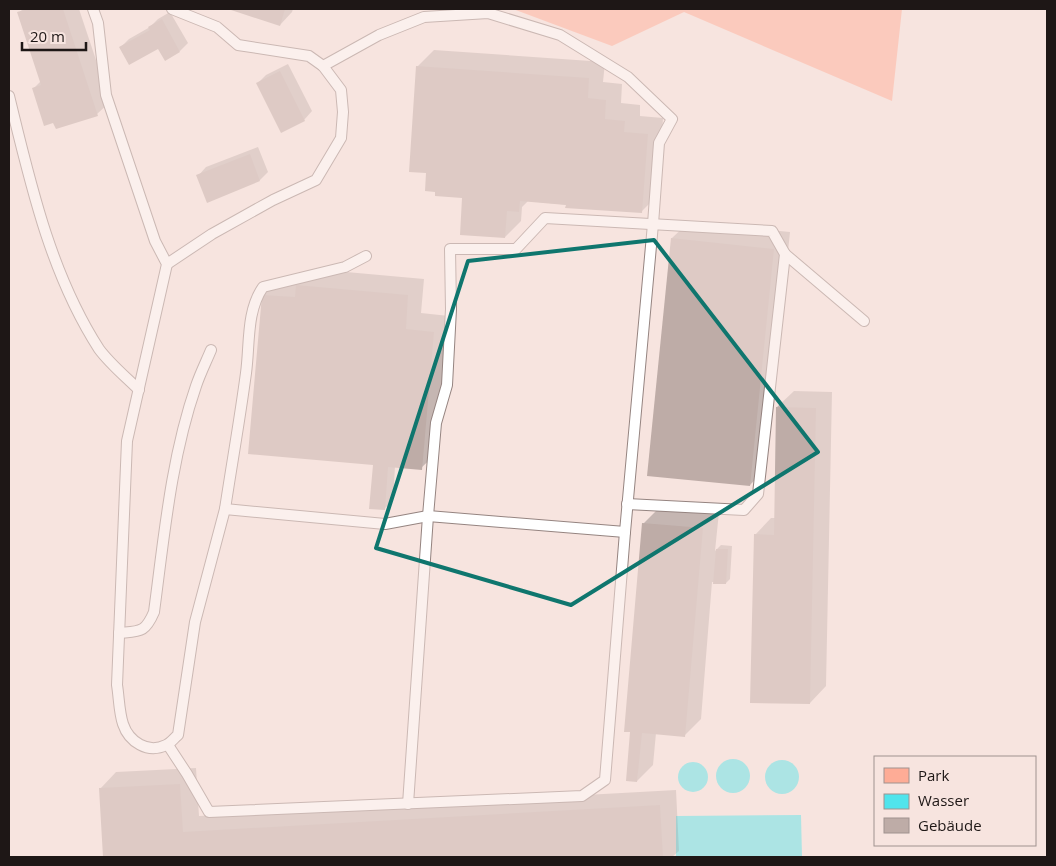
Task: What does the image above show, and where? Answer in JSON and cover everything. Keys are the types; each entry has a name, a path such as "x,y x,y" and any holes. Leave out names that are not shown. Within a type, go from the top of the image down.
{"lane":[{"path":"93,9 98,23 106,95 155,241 167,264 127,441 117,685 123,723 130,737 142,747 156,748 168,745 178,735 195,622 225,509 246,371 251,314 256,297 263,287 345,268 366,256"},
{"path":"167,264 212,234 273,200 316,180 341,138 344,112 341,90 323,66 309,56 238,45 217,27 172,9"},
{"path":"168,745 209,812 582,796 605,780 659,143 672,119 628,77 560,35 488,13 424,17 379,35 323,66"},
{"path":"9,96 42,227 74,305 100,350 139,390"},
{"path":"408,804 436,423 447,385 451,309 450,250 516,249 545,218 772,231 785,254 864,321"},
{"path":"627,504 744,510 758,494 785,254"},
{"path":"119,633 138,631 148,626 154,612 166,521 178,451 196,385 211,350"},
{"path":"225,509 385,524 428,516 625,532"}],"highlighted area":[{"path":"654,240 818,452 571,605 376,548 468,261"}],"green space":[{"path":"513,9 902,9 892,101 684,12 612,46"}],"water":[{"path":"733,759 740,760 745,764 749,769 749,783 745,788 740,792 733,793 726,792 721,788 717,783 716,776 717,769 721,764 726,760"},
{"path":"782,760 789,761 794,765 798,770 798,784 794,789 789,793 782,794 775,793 770,789 766,784 765,777 766,770 770,765 775,761"},
{"path":"693,762 704,766 708,777 704,788 693,792 682,788 678,777 682,766"},
{"path":"801,815 802,857 676,857 676,816"}],"building":[{"path":"28,9 63,9 98,116 56,129 53,123 44,126 32,88 41,85 17,12"},
{"path":"228,9 285,9 280,26"},
{"path":"162,19 180,52 165,61 158,49 129,65 119,47 150,30 148,27"},
{"path":"416,66 589,78 588,98 606,100 605,119 625,121 624,132 648,134 642,213 565,208 566,205 520,201 519,212 507,211 505,238 460,235 462,198 435,196 435,192 425,191 426,173 409,172"},
{"path":"280,71 305,121 281,133 256,83"},
{"path":"250,154 260,181 207,203 196,175"},
{"path":"671,238 774,249 750,486 647,476"},
{"path":"296,285 408,295 406,329 434,332 422,470 388,467 385,510 369,509 373,465 248,454 262,295 295,297"},
{"path":"776,407 816,408 810,704 750,703 754,534 774,535"},
{"path":"642,523 703,528 685,737 642,733 637,782 626,781 630,732 624,732"},
{"path":"716,549 728,549 726,584 713,584"},
{"path":"180,784 183,832 660,805 663,857 103,857 99,788"}]}
